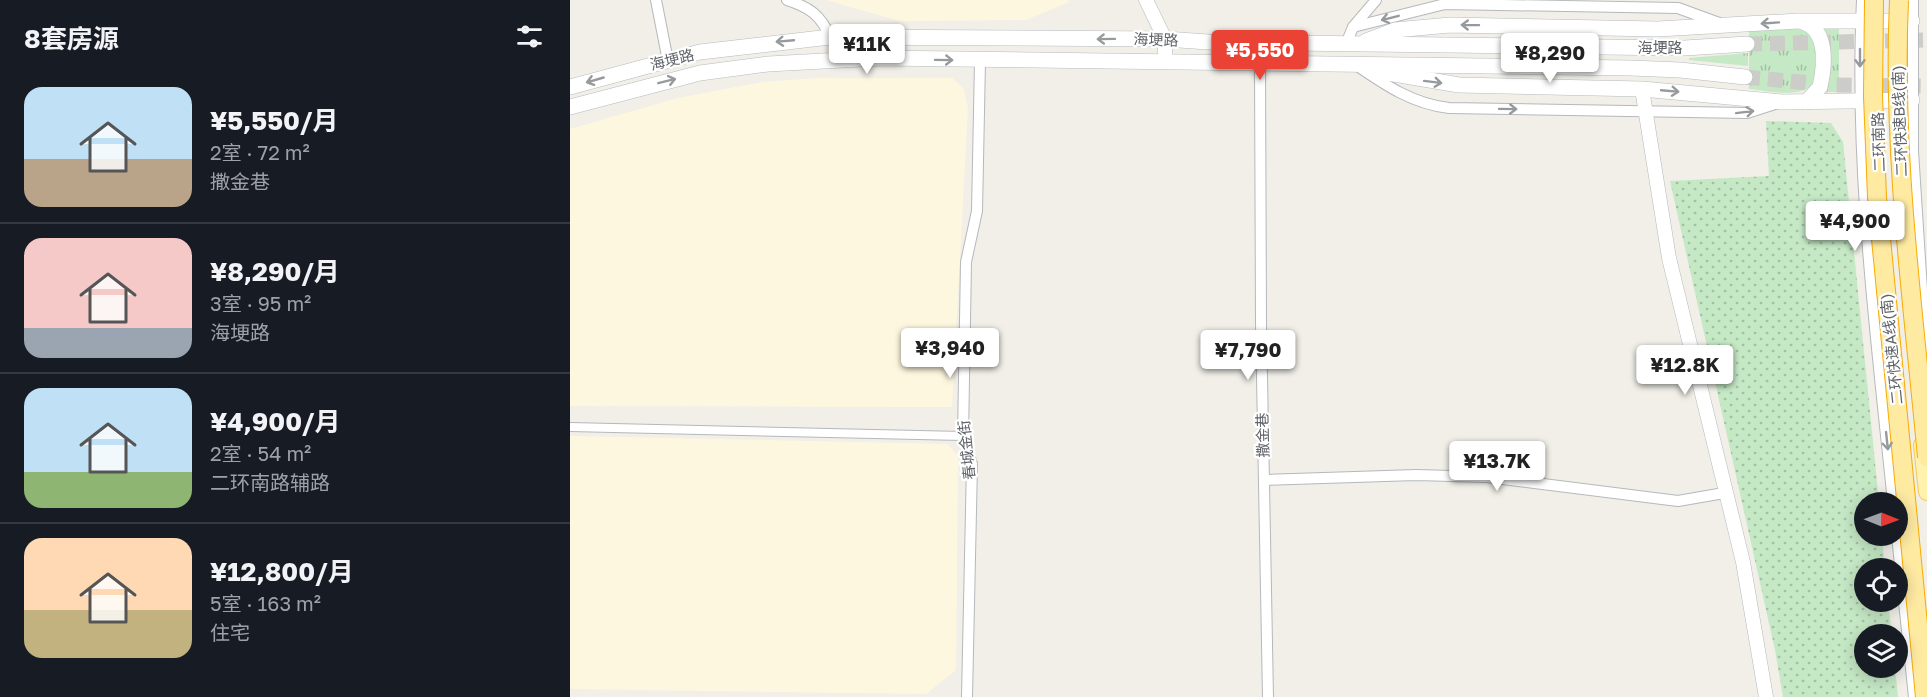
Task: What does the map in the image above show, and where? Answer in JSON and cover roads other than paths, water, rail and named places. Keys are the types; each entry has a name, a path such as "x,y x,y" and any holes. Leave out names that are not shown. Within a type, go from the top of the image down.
{"highway":[{"name":"二环快速A线(南)","path":"1876,0 1873,96 1879,217 1925,697"},
{"name":"二环快速B线(南)","path":"1898,0 1902,195 1927,457"}],"main road":[{"name":"二环南路","path":"1876,0 1869,21 1869,101 1885,238 1927,677"},
{"name":"二环南路","path":"1898,0 1904,21 1895,100 1900,216 1927,492"},
{"path":"1798,21 1818,30 1822,39 1820,87 1806,102"},
{"path":"1352,44 1395,30 1450,24 1658,29 1798,21 1904,21"},
{"name":"海埂路","path":"570,87 700,52 830,37 1165,39 1685,48 1747,44"},
{"name":"海埂路","path":"570,107 700,73 768,64 879,58 1640,68 1745,77"},
{"path":"1356,65 1395,76 1459,85 1642,89 1782,102 1912,99"}],"street":[{"path":"656,0 668,61"},
{"path":"1146,0 1165,39 1165,61"},
{"path":"1352,44 1353,27 1376,0"},
{"path":"1862,0 1869,21"},
{"path":"1913,0 1904,21 1912,99 1918,243 1927,367"},
{"path":"795,1 808,7 823,21 830,37"},
{"path":"1353,27 1445,4 1678,8 1726,26"},
{"name":"春城金街","path":"968,697 972,464 963,436 966,262 977,211 980,61"},
{"name":"撒金巷","path":"1260,64 1268,697"},
{"path":"1356,65 1396,91 1430,106 1747,113 1782,102"},
{"path":"1642,89 1669,258 1724,493 1743,562 1766,697"},
{"path":"1869,101 1869,252 1892,492"},
{"path":"570,427 963,436"},
{"path":"1264,480 1416,475 1487,477 1678,501 1724,493"},
{"path":"1898,546 1914,697"}],"tunnel":[{"path":"1747,44 1927,40"},
{"path":"1745,77 1832,85 1927,86"}]}
